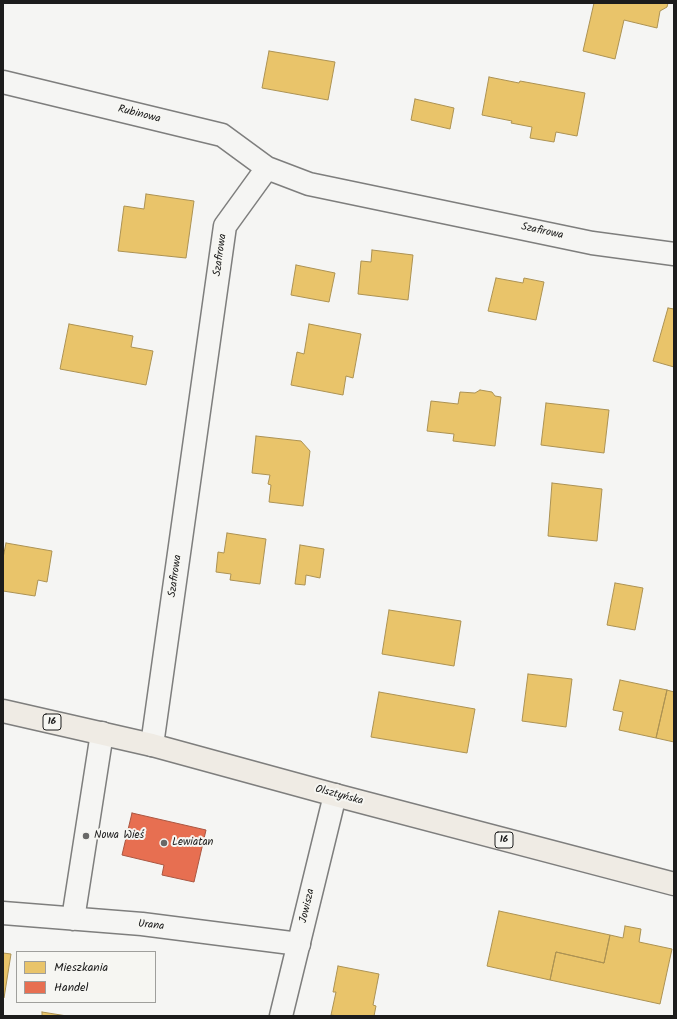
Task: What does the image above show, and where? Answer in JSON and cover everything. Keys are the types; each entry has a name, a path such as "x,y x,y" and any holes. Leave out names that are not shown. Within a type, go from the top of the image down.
{"main road":[{"name":"Olsztyńska","path":"3,711 152,744 335,796 674,884"}],"street":[{"name":"Rubinowa","path":"4,80 222,135 267,168"},
{"name":"Szafirowa","path":"152,744 226,226 267,168 309,184 592,243 674,254"},
{"path":"73,919 102,733"},
{"name":"Jowisza","path":"282,1016 335,796"},
{"name":"Urana","path":"3,913 142,924 299,944"}],"building: Mieszkania":[{"path":"594,3 668,3 667,7 660,11 657,28 624,20 615,59 583,51"},
{"path":"269,51 335,62 328,100 262,88"},
{"path":"489,77 585,93 577,136 556,132 554,142 530,138 532,127 482,115"},
{"path":"415,99 454,108 450,129 411,120"},
{"path":"146,194 194,201 186,258 118,251 124,206 144,209"},
{"path":"372,250 413,255 408,300 358,294 361,261 371,262"},
{"path":"296,265 335,273 329,302 291,295"},
{"path":"496,278 523,283 524,278 544,282 536,320 488,311"},
{"path":"668,308 674,309 674,367 653,361"},
{"path":"69,324 133,336 131,347 153,351 146,385 60,369"},
{"path":"309,324 361,334 353,378 346,376 343,395 291,385 297,352 304,354"},
{"path":"480,390 492,392 495,396 501,397 495,446 453,441 454,434 427,431 431,401 458,404 460,392 475,393"},
{"path":"546,403 609,410 604,453 541,445"},
{"path":"256,436 301,441 310,451 303,506 269,502 271,485 268,484 270,475 252,473"},
{"path":"552,483 602,489 597,541 548,536"},
{"path":"227,533 266,539 260,584 230,580 231,574 216,572 218,552 224,553"},
{"path":"6,543 52,551 47,582 38,580 35,596 3,591 3,558"},
{"path":"300,545 324,549 320,578 306,575 305,585 295,584"},
{"path":"615,583 643,588 635,630 607,625"},
{"path":"389,610 461,621 454,666 382,654"},
{"path":"528,674 572,679 566,727 522,721"},
{"path":"620,680 667,690 656,738 619,730 623,712 613,710"},
{"path":"667,690 674,692 674,742 656,738"},
{"path":"379,692 475,709 467,753 371,737"},
{"path":"499,911 610,935 604,963 556,952 550,980 487,966"},
{"path":"625,926 641,929 639,942 672,949 660,1004 550,980 556,952 604,963 610,935 623,938"},
{"path":"3,953 11,954 4,998 3,998"},
{"path":"338,966 379,974 373,1005 376,1006 374,1016 331,1015 336,992 333,992"},
{"path":"42,1012 67,1016 42,1016"}],"building: Handel":[{"name":"Lewiatan","path":"132,813 206,830 194,882 162,875 164,865 122,855"}],"place":[{"name":"Nowa Wieś","path":"86,836"},
{"name":"Lewiatan","path":"164,843"}]}
